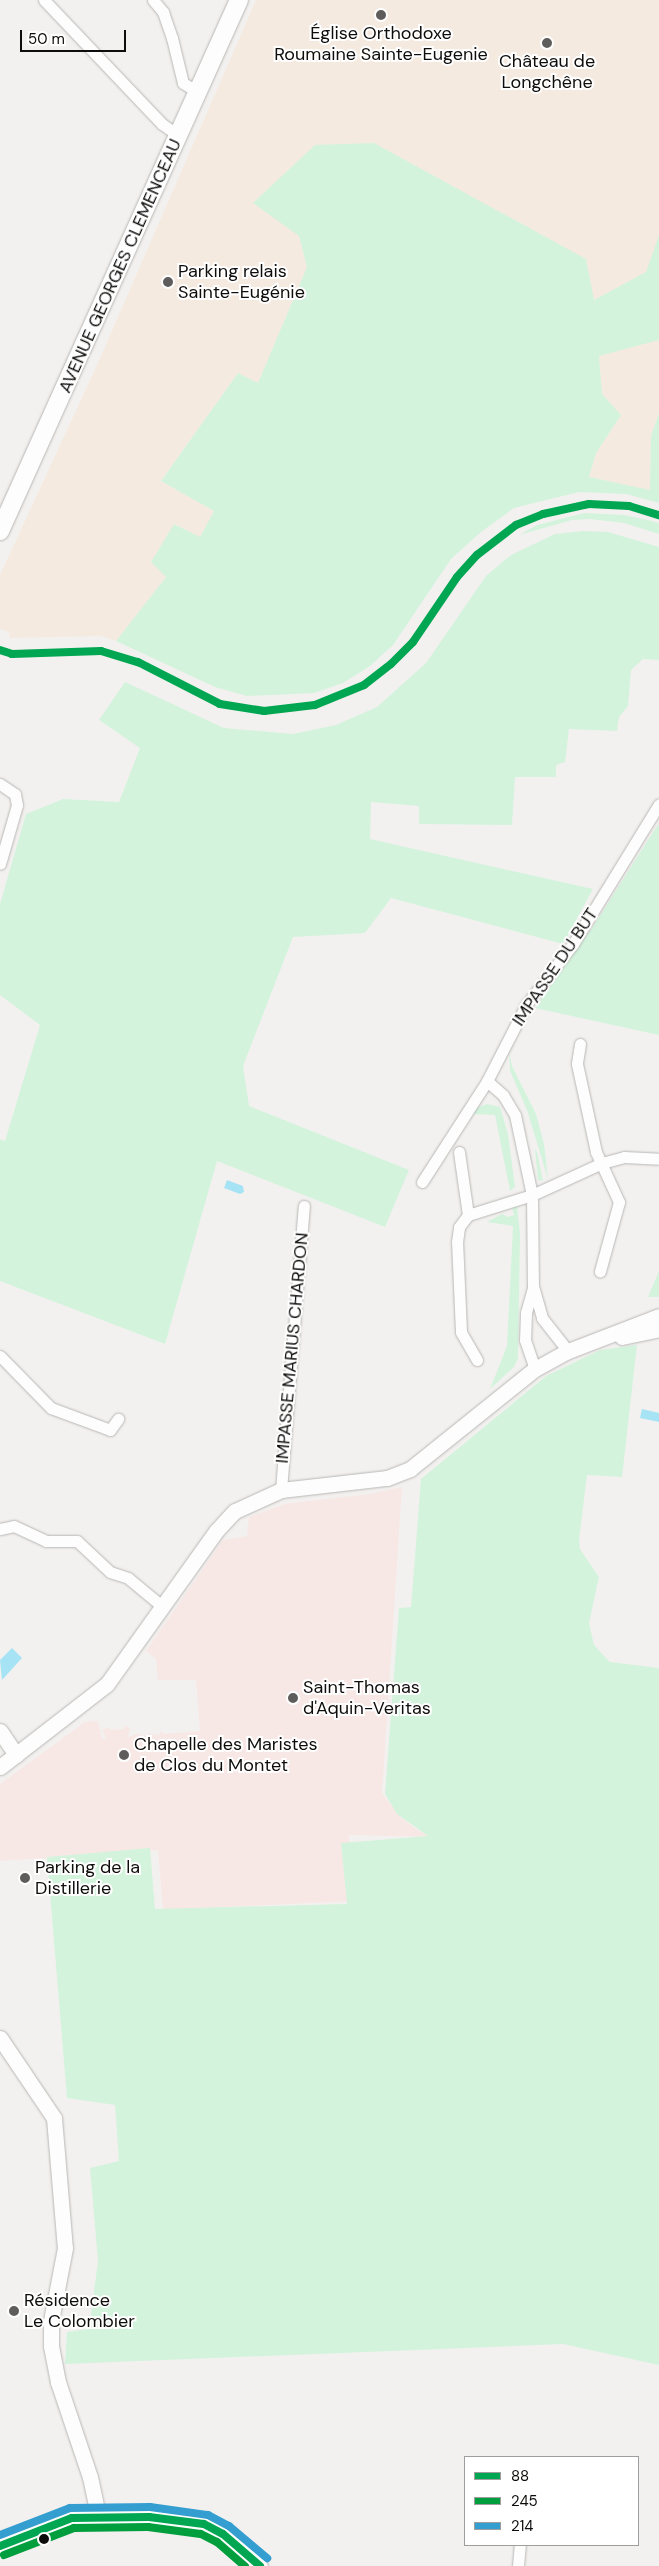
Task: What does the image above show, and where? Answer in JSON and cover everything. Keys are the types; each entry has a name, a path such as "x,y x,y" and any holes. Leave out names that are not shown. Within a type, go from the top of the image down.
{"main road":[{"name":"AVENUE GEORGES CLEMENCEAU","path":"0,532 239,0"}],"street":[{"path":"44,0 162,124 178,136"},
{"path":"153,0 163,12 172,38 183,83 198,92"},
{"path":"0,784 15,794 17,805 0,864"},
{"name":"IMPASSE DU BUT","path":"422,1182 487,1081 526,1005 574,944 659,804"},
{"path":"580,1044 577,1064 596,1152 619,1202 600,1272"},
{"path":"487,1081 503,1095 515,1115 532,1196 533,1286 542,1318 568,1352"},
{"path":"459,1152 468,1215"},
{"path":"477,1360 462,1332 457,1242 458,1226 468,1215 532,1196 602,1163 624,1157 659,1159"},
{"name":"IMPASSE MARIUS CHARDON","path":"280,1490 304,1206"},
{"path":"533,1286 526,1313 525,1340 534,1369"},
{"path":"0,1767 108,1684 228,1517 259,1497 280,1490 387,1478 410,1470 534,1369 644,1319 659,1316"},
{"path":"601,1340 659,1329"},
{"path":"0,1356 51,1408 110,1430 118,1419"},
{"path":"0,1529 14,1526 46,1541 77,1541 110,1572 128,1578 163,1607"},
{"path":"0,1730 16,1755"},
{"path":"0,2038 54,2118 65,2248 51,2321 51,2346 58,2382 90,2477 98,2516"},
{"path":"0,2546 58,2521 98,2516 149,2517 204,2524 223,2534 260,2566"},
{"path":"518,2566 520,2546"}],"shaded area":[{"path":"256,0 659,0 659,413 651,436 650,491 589,477 596,453 621,415 602,394 594,300 299,236 307,267 258,384 238,373 161,481 214,511 200,537 175,524 166,577 116,641 100,636 10,638 9,632 0,629 0,575 97,365"},
{"name":"Saint-Thomas d'Aquin-Veritas","path":"402,1487 382,1793 400,1817 419,1831 438,1837 349,1835 352,1901 163,1910 158,1850 0,1861 0,1784 85,1722 98,1721 102,1739 106,1738 102,1730 109,1727 110,1730 123,1729 126,1725 130,1728 128,1737 139,1733 140,1736 148,1735 148,1732 152,1735 160,1734 160,1731 164,1734 200,1731 196,1680 158,1680 156,1659 146,1651 223,1540 247,1536 249,1517 284,1504 369,1494"}],"green space":[{"path":"374,143 586,259 594,300 646,272 659,235 659,340 599,356 602,394 621,415 596,453 589,477 650,490 651,436 659,413 659,503 626,494 579,492 514,508 481,532 451,559 393,645 370,666 343,683 314,693 247,696 215,687 116,641 166,577 151,562 174,524 200,537 214,511 161,481 238,373 258,383 307,267 299,236 253,203 315,145"},
{"path":"584,513 624,515 659,523 659,534 624,523 590,519 572,520 519,535 537,525"},
{"path":"583,531 608,532 659,547 659,660 643,659 631,670 628,706 619,717 617,731 569,729 565,762 556,765 556,777 515,777 512,825 419,824 419,806 371,802 370,839 593,889 563,944 391,898 365,933 293,937 243,1066 249,1106 409,1170 385,1227 217,1161 165,1344 0,1281 0,1139 5,1141 40,1025 0,995 0,904 26,814 63,799 119,802 140,748 99,720 125,682 224,728 293,734 336,725 377,707 426,663 486,576 511,555 555,534"},
{"path":"659,823 659,1035 535,1008 594,925"},
{"path":"509,1050 512,1066 536,1114 544,1144 548,1179 527,1110 510,1071"},
{"path":"487,1104 500,1107 508,1134 515,1187 510,1191 495,1115 471,1114 474,1109"},
{"path":"535,1149 537,1152 543,1181 538,1180"},
{"path":"517,1206 520,1233 518,1358 514,1367 490,1389 507,1346 513,1226 487,1222 502,1214 508,1217 514,1215 512,1207"},
{"path":"659,1271 659,1297 648,1297"},
{"path":"637,1345 622,1477 587,1475 579,1540 580,1549 599,1577 589,1623 594,1645 610,1662 659,1668 659,2365 563,2344 65,2364 67,2332 89,2329 98,2261 90,2168 119,2161 115,2105 67,2098 47,1857 150,1848 155,1909 347,1904 341,1843 428,1836 397,1814 385,1794 399,1608 411,1607 421,1479 546,1376 600,1350"}],"water":[{"path":"227,1180 243,1186 244,1192 240,1194 224,1188"},
{"path":"642,1409 659,1413 659,1422 640,1418"},
{"path":"12,1648 22,1658 2,1680 0,1660"}],"transit line":[{"name":"88","path":"0,650 12,654 101,651 138,662 220,704 264,711 315,705 364,685 391,664 413,642 457,577 477,555 516,525 543,514 589,504 629,506 659,515"},
{"name":"214","path":"0,2535 70,2508 150,2507 208,2515 229,2526 267,2558"},
{"name":"88","path":"0,2546 72,2518 149,2517 204,2524 223,2534 260,2566"},
{"name":"245","path":"4,2555 74,2528 148,2527 201,2534 217,2542 245,2566"}],"place":[{"name":"Église Orthodoxe Roumaine Sainte-Eugenie","path":"381,15"},
{"name":"Château de Longchêne","path":"547,43"},
{"name":"Parking relais Sainte-Eugénie","path":"168,282"},
{"name":"Saint-Thomas d'Aquin-Veritas","path":"293,1698"},
{"name":"Chapelle des Maristes de Clos du Montet","path":"124,1755"},
{"name":"Parking de la Distillerie","path":"25,1878"},
{"name":"Résidence Le Colombier","path":"14,2311"}]}
